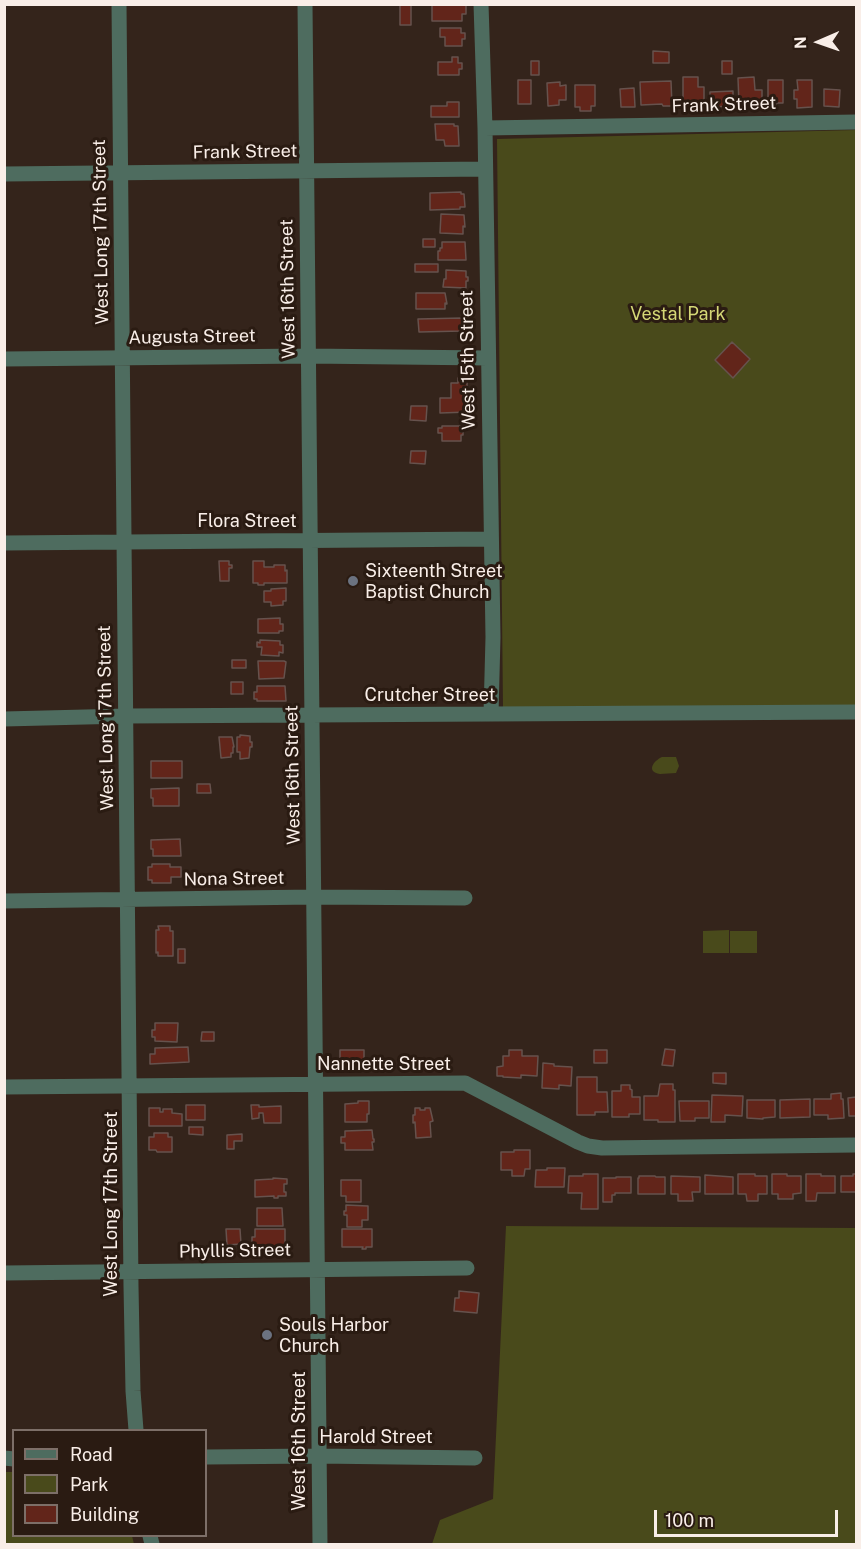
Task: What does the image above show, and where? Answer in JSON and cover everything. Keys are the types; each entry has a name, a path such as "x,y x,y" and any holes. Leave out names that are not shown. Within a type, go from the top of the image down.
{"street":[{"name":"West Long 17th Street","path":"119,4 131,1271 136,1429"},
{"name":"West 16th Street","path":"305,4 320,1545"},
{"name":"West 15th Street","path":"481,4 493,637 491,714"},
{"name":"Frank Street","path":"485,128 856,122"},
{"name":"Frank Street","path":"4,174 485,169"},
{"name":"Augusta Street","path":"4,359 308,356 488,358"},
{"name":"Flora Street","path":"4,543 490,539"},
{"name":"Crutcher Street","path":"4,719 126,716 856,712"},
{"name":"Nona Street","path":"4,901 314,897 465,898"},
{"name":"Nannette Street","path":"4,1087 465,1083 588,1146 602,1148 856,1145"},
{"name":"Phyllis Street","path":"4,1273 466,1268"},
{"name":"Harold Street","path":"207,1457 475,1458"}],"green space":[{"name":"Vestal Park","path":"856,130 856,705 503,708 497,139"},
{"path":"662,757 676,757 679,766 676,773 660,774 653,771 652,766"},
{"path":"729,930 729,953 703,953 703,931"},
{"path":"730,931 757,931 757,953 730,953"},
{"path":"506,1226 856,1228 856,1544 432,1544 440,1520 493,1499"},
{"path":"4,1472 12,1472 12,1537 132,1537 134,1544 5,1544"}],"building":[{"path":"432,4 466,4 466,14 462,14 462,21 432,21"},
{"path":"400,5 411,5 411,25 400,25"},
{"path":"440,28 461,28 461,33 465,33 462,46 445,46 445,37 440,37"},
{"path":"653,51 669,52 669,63 653,63"},
{"path":"452,57 458,57 458,63 462,63 459,75 438,75 438,62 452,62"},
{"path":"531,61 539,61 539,75 531,75"},
{"path":"722,61 732,61 732,74 722,74"},
{"path":"683,77 698,77 698,87 704,87 704,103 697,103 697,106 683,106"},
{"path":"754,77 755,90 762,90 762,103 750,104 750,106 739,104 738,78"},
{"path":"518,80 531,80 531,104 518,104"},
{"path":"768,80 783,80 783,103 768,105"},
{"path":"797,80 812,80 812,107 797,108 794,90 798,90"},
{"path":"671,81 672,106 641,105 640,82"},
{"path":"560,82 560,86 566,85 566,100 559,100 559,105 548,106 547,83"},
{"path":"575,85 595,85 595,106 591,106 591,111 580,111 580,107 575,107"},
{"path":"634,88 635,107 621,107 620,89"},
{"path":"824,89 840,90 839,107 824,106"},
{"path":"733,91 733,104 717,107 717,105 710,105 710,92"},
{"path":"447,102 459,102 459,117 431,117 431,106 447,106"},
{"path":"435,124 458,126 459,146 445,146 444,140 436,140"},
{"path":"461,192 464,194 465,207 430,210 430,193"},
{"path":"441,214 464,215 463,234 440,233"},
{"path":"423,239 435,239 435,247 423,247"},
{"path":"442,242 465,242 466,260 438,260 438,251 442,248"},
{"path":"415,264 438,264 438,272 415,272"},
{"path":"446,270 466,271 468,281 466,281 466,288 443,287"},
{"path":"416,293 445,293 447,304 445,303 445,309 416,309"},
{"path":"462,318 462,331 419,332 418,319"},
{"path":"732,342 750,359 733,378 715,360"},
{"path":"458,378 467,378 469,412 440,413 440,398 451,398 451,383 458,383"},
{"path":"411,406 427,406 426,421 410,420"},
{"path":"461,426 463,435 461,435 461,441 442,441 442,433 438,433 438,428"},
{"path":"411,451 426,451 425,464 410,463"},
{"path":"219,561 229,561 229,565 232,565 232,568 229,568 229,581 220,581"},
{"path":"253,561 264,561 264,567 285,565 287,583 258,585 258,583 253,583"},
{"path":"286,588 286,601 283,601 283,605 271,606 271,602 264,602 264,591"},
{"path":"280,618 283,631 258,633 258,619"},
{"path":"260,640 280,641 280,645 283,645 283,653 279,652 279,656 261,655 262,647 257,647 257,642 260,643"},
{"path":"232,660 246,660 246,668 232,668"},
{"path":"258,661 286,662 284,678 259,679"},
{"path":"231,682 243,682 243,694 231,694"},
{"path":"257,686 285,686 286,701 257,701 254,699 254,692 257,692"},
{"path":"250,736 252,747 250,747 249,758 240,759 240,752 237,752 237,737"},
{"path":"219,737 232,737 234,747 231,757 221,758"},
{"path":"151,761 182,761 182,778 151,778"},
{"path":"197,784 210,784 211,793 197,793"},
{"path":"179,788 179,806 153,806 151,789"},
{"path":"180,839 181,856 153,856 151,840"},
{"path":"152,864 170,864 170,867 181,867 181,877 171,877 171,883 152,883 152,880 148,880 148,867 152,867"},
{"path":"158,926 170,926 170,931 173,931 173,956 158,956 158,952 156,953"},
{"path":"178,949 185,949 185,963 178,963"},
{"path":"155,1023 178,1023 177,1042 155,1041 155,1037 152,1037 152,1030 155,1030"},
{"path":"202,1032 214,1032 214,1041 201,1041"},
{"path":"188,1047 189,1062 150,1064 150,1054 155,1054 155,1048"},
{"path":"665,1049 675,1050 673,1066 662,1065"},
{"path":"340,1050 364,1050 364,1065 340,1065"},
{"path":"509,1050 522,1050 522,1056 538,1056 537,1076 521,1075 521,1078 497,1076 497,1067 503,1066 503,1056 509,1056"},
{"path":"594,1050 607,1050 607,1063 594,1063"},
{"path":"543,1063 572,1067 571,1086 559,1085 559,1089 542,1088"},
{"path":"713,1073 726,1073 726,1084 713,1083"},
{"path":"577,1077 597,1077 597,1092 607,1092 608,1112 577,1115"},
{"path":"660,1084 673,1084 675,1122 644,1120 644,1096 658,1096"},
{"path":"621,1085 630,1085 632,1097 640,1097 640,1114 629,1114 629,1117 612,1117 612,1091 621,1091"},
{"path":"841,1093 844,1118 828,1119 828,1115 814,1115 814,1099 831,1099 831,1094"},
{"path":"712,1095 743,1096 742,1116 725,1115 725,1122 711,1122"},
{"path":"856,1097 856,1116 849,1116 848,1098"},
{"path":"810,1099 810,1117 780,1118 780,1100"},
{"path":"747,1100 775,1100 775,1117 747,1118"},
{"path":"358,1101 369,1101 367,1122 345,1122 345,1104 358,1103"},
{"path":"679,1101 709,1101 709,1118 680,1121"},
{"path":"186,1105 205,1105 205,1120 186,1120"},
{"path":"251,1105 281,1106 281,1123 264,1123 263,1113 259,1113 259,1118 252,1119"},
{"path":"149,1108 160,1108 160,1112 163,1112 163,1109 172,1109 172,1113 182,1114 182,1126 149,1126"},
{"path":"415,1108 425,1110 425,1108 430,1108 433,1121 430,1122 431,1137 416,1138 415,1122 413,1123"},
{"path":"189,1127 203,1127 203,1135 189,1134"},
{"path":"372,1130 373,1150 345,1150 345,1143 341,1143 341,1137 345,1137 345,1131"},
{"path":"154,1133 168,1133 168,1137 172,1137 172,1152 149,1150 149,1137 154,1137"},
{"path":"242,1134 242,1141 234,1141 234,1149 227,1149 227,1135"},
{"path":"514,1150 530,1150 530,1169 525,1169 524,1176 512,1176 512,1170 501,1170 501,1152 514,1152"},
{"path":"547,1168 565,1168 564,1187 535,1187 536,1170 547,1170"},
{"path":"583,1174 598,1174 598,1209 581,1209 582,1193 568,1193 569,1176 583,1176"},
{"path":"738,1174 767,1176 767,1194 758,1194 758,1201 747,1201 746,1194 738,1194"},
{"path":"772,1174 801,1176 801,1193 793,1194 793,1199 778,1199 778,1194 772,1194"},
{"path":"806,1174 835,1176 835,1193 817,1193 816,1201 806,1201"},
{"path":"856,1174 856,1192 841,1192 841,1176 853,1176"},
{"path":"705,1175 733,1177 733,1194 705,1194"},
{"path":"639,1176 665,1177 665,1194 638,1194"},
{"path":"671,1176 700,1177 700,1192 692,1192 693,1201 678,1201 678,1194 671,1194"},
{"path":"631,1177 631,1193 615,1193 612,1195 612,1202 603,1202 603,1178"},
{"path":"287,1179 287,1184 284,1184 286,1196 255,1197 255,1180"},
{"path":"341,1180 361,1180 361,1202 346,1202 346,1196 341,1196"},
{"path":"346,1205 368,1206 368,1220 362,1220 362,1227 347,1227 347,1215 344,1215"},
{"path":"257,1208 282,1208 283,1226 257,1226"},
{"path":"226,1229 240,1229 241,1244 227,1245"},
{"path":"255,1229 285,1229 285,1248 278,1248 278,1251 252,1251 252,1237 255,1237"},
{"path":"342,1229 372,1229 372,1247 362,1249 363,1247 342,1247"},
{"path":"459,1291 479,1293 477,1313 454,1311 455,1298 459,1298"}],"place":[{"name":"Sixteenth Street Baptist Church","path":"353,581"},
{"name":"Souls Harbor Church","path":"267,1335"}]}
